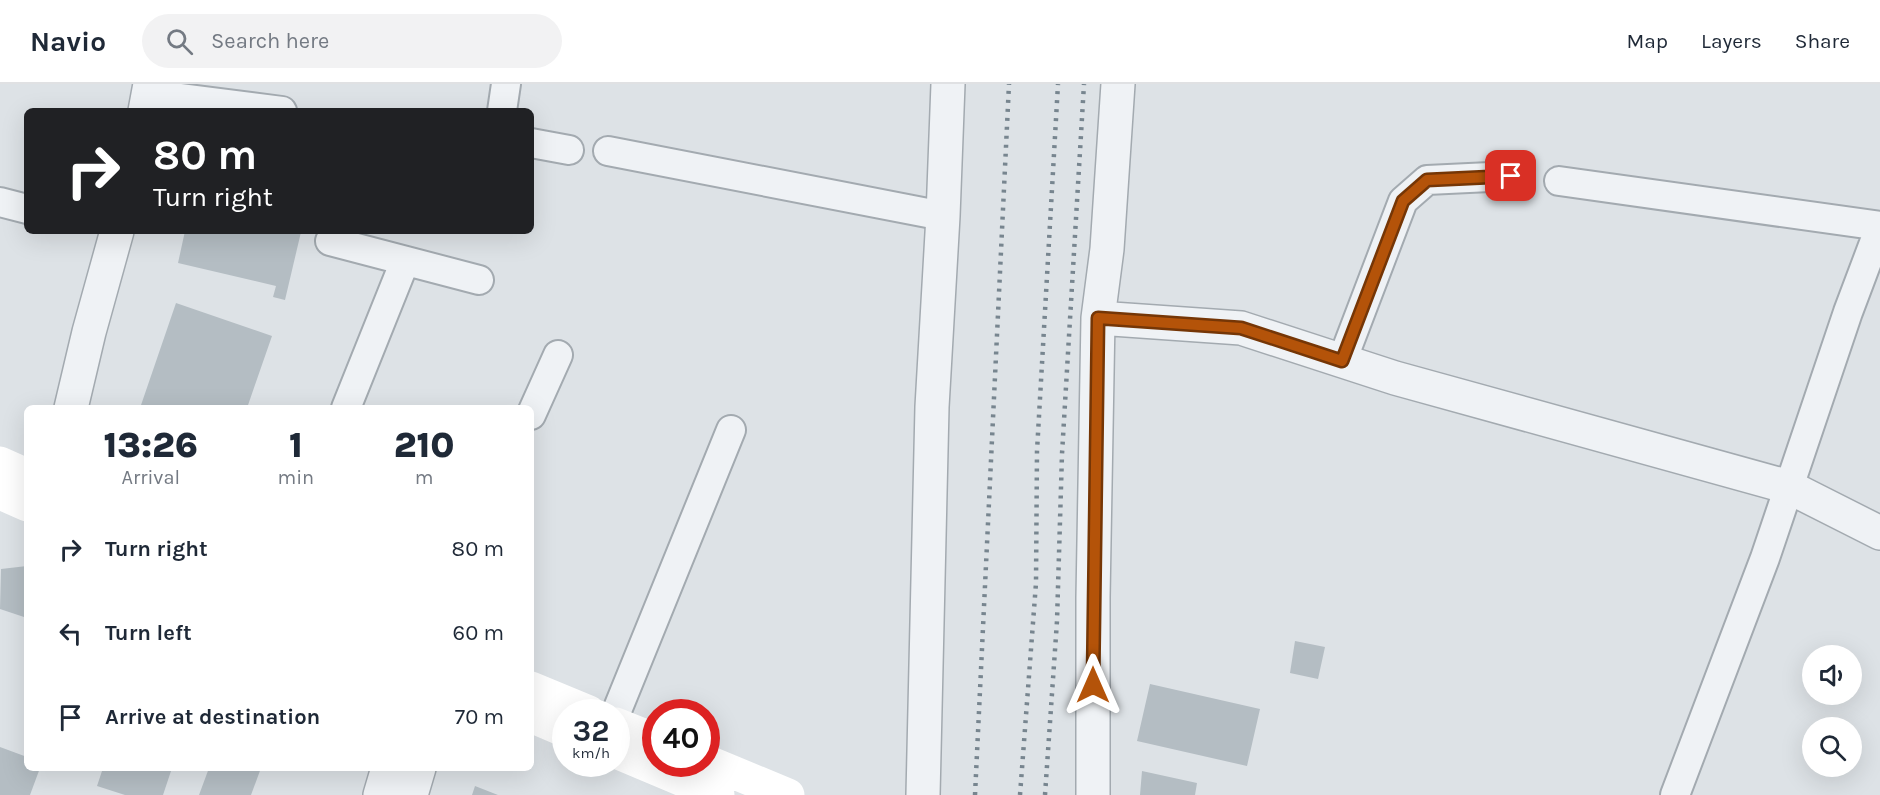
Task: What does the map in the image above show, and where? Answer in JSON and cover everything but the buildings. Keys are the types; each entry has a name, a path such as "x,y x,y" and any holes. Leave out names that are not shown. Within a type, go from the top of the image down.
{"main road":[{"path":"0,463 24,474"},
{"path":"0,493 24,504"},
{"path":"534,689 558,699"},
{"path":"534,717 552,725"},
{"path":"630,758 715,795"},
{"path":"720,767 788,795"}],"street":[{"path":"502,108 506,84"},
{"path":"924,795 932,407 948,84"},
{"path":"1092,795 1098,318 1107,249 1118,84"},
{"path":"148,96 255,108"},
{"path":"534,144 569,150"},
{"path":"608,151 943,216"},
{"path":"1342,361 1403,201 1427,180 1511,176"},
{"path":"1559,181 1880,227 1848,312 1741,623 1675,795"},
{"path":"0,202 24,208"},
{"path":"72,405 114,234"},
{"path":"330,241 479,280"},
{"path":"347,405 405,261"},
{"path":"1098,318 1241,328 1395,378 1789,488 1880,533"},
{"path":"534,408 558,355"},
{"path":"621,699 731,430"},
{"path":"380,795 387,771"},
{"path":"411,795 417,771"}],"railway":[{"path":"975,795 1009,84"},
{"path":"1020,795 1036,583 1037,451 1058,84"},
{"path":"1045,795 1057,621 1062,454 1084,84"}],"route":[{"path":"1093,685 1098,318 1241,328 1342,361 1403,201 1427,180 1511,176"}]}
